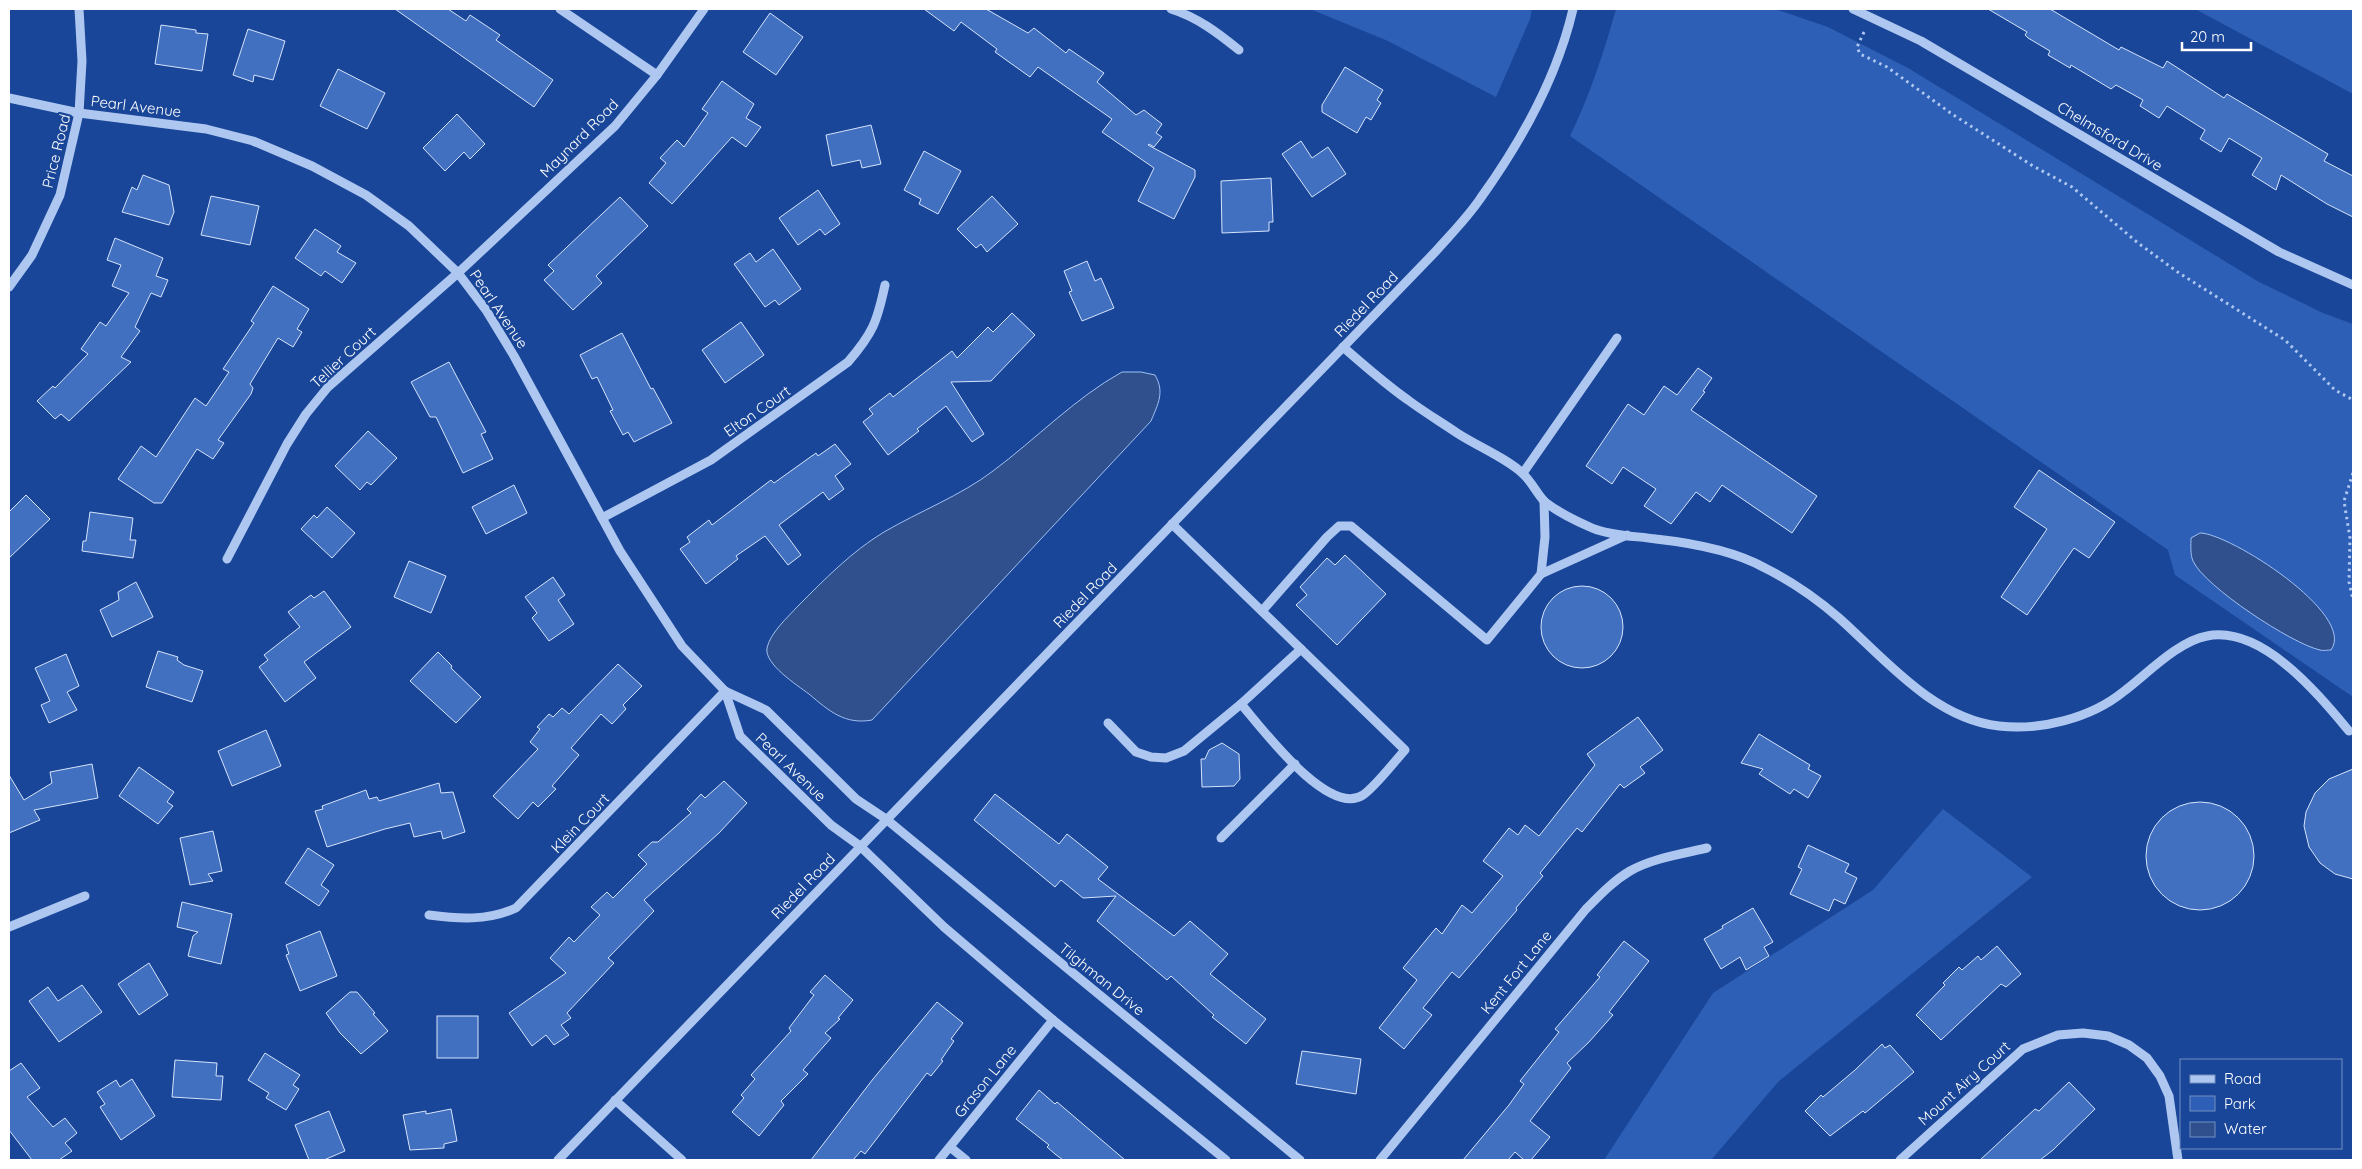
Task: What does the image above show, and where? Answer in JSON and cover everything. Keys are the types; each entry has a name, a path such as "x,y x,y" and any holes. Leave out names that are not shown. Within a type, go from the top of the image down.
{"street":[{"name":"Price Road","path":"9,287 32,255 60,196 80,113 82,62 79,9"},
{"path":"560,9 657,76"},
{"name":"Maynard Road","path":"458,273 615,126 657,76 704,9"},
{"path":"1171,9 1183,12 1212,28 1239,50"},
{"name":"Riedel Road","path":"558,1160 1436,252 1479,201 1506,162 1540,102 1566,38 1573,9"},
{"name":"Chelmsford Drive","path":"1853,9 1872,16 1921,41 2279,252 2353,285"},
{"name":"Pearl Avenue","path":"9,98 80,113 206,129 253,141 312,166 366,195 408,226 458,273 486,310 514,356 620,551 682,646 724,691 766,710 856,799 886,820"},
{"name":"Tellier Court","path":"227,558 306,414 328,387 458,273"},
{"name":"Elton Court","path":"602,518 711,460 848,362 864,343 877,322 885,285"},
{"path":"1523,473 1617,338"},
{"path":"1343,347 1406,400 1523,473 1544,501 1567,516 1596,530 1676,541 1728,553 1764,566 1801,589 1836,616 1907,680 1935,701 1967,719 1999,726 2025,726 2057,721 2092,712 2121,694 2181,647 2206,636 2232,636 2257,644 2313,688 2349,731"},
{"path":"1541,574 1545,537 1544,501"},
{"path":"1172,524 1405,750 1363,796 1350,799 1337,797 1308,779 1241,704"},
{"path":"1262,611 1327,537 1339,526 1350,526 1487,640 1541,574 1627,535"},
{"path":"1108,723 1136,752 1151,757 1166,758 1184,751 1241,704 1301,649"},
{"name":"Pearl Avenue","path":"724,691 740,736 831,825 860,846"},
{"name":"Klein Court","path":"429,915 456,919 479,918 499,916 516,908 724,691"},
{"path":"1221,838 1295,764"},
{"name":"Tilghman Drive","path":"886,820 1300,1160"},
{"path":"860,846 944,927 1053,1020 1226,1160"},
{"name":"Kent Fort Lane","path":"1380,1160 1586,909 1610,886 1631,871 1653,861 1707,848"},
{"path":"9,926 85,896"},
{"name":"Grason Lane","path":"939,1160 1053,1020"},
{"name":"Mount Airy Court","path":"1900,1160 2023,1049 2058,1035 2083,1033 2108,1036 2129,1045 2147,1058 2160,1076 2169,1096 2178,1160"},
{"path":"615,1100 682,1160"},
{"path":"950,1147 966,1160"}],"path":[{"path":"1872,16 1857,47 1860,54 1887,67 1952,114 2033,166 2072,187 2138,243 2179,273 2284,340 2335,390 2353,400"},
{"path":"2353,474 2344,501 2350,538 2349,582 2353,600"}],"green space":[{"path":"1310,9 1532,9 1530,19 1496,97 1388,41"},
{"path":"1616,9 1775,9 1828,27 1908,68 2259,282 2323,313 2353,324 2353,697 2175,575 2168,550 1570,136 1596,73"},
{"path":"2195,9 2353,9 2353,94"},
{"path":"1943,809 2032,877 1779,1081 1711,1160 1604,1160 1713,993 1873,890"}],"water":[{"path":"1122,372 1141,372 1155,375 1160,387 1160,393 1151,421 872,720 854,720 838,715 823,706 776,667 767,654 767,648 772,637 798,606 849,557 884,532 954,496 980,480 1009,459 1088,394"},
{"path":"2200,533 2236,546 2286,578 2309,597 2326,617 2334,635 2331,650 2320,650 2307,645 2270,626 2214,585 2200,572 2192,558 2191,538"}],"building":[{"path":"395,9 448,9 466,21 470,15 500,35 496,40 553,80 534,107"},
{"path":"924,9 986,9 1028,33 1034,28 1066,53 1069,49 1104,73 1097,82 1136,115 1144,110 1162,124 1156,133 1162,137 1154,147 1148,145 1195,170 1195,177 1174,219 1138,201 1154,168 1102,132 1112,119 1038,67 1030,77 995,52 997,49 961,22 954,31"},
{"path":"1988,9 2050,9 2119,50 2121,47 2163,68 2167,61 2224,98 2227,94 2328,154 2324,161 2353,176 2353,217 2327,204 2281,175 2276,190 2252,175 2262,158 2229,138 2221,152 2200,139 2205,130 2167,106 2159,118 2140,106 2143,100 2116,85 2111,89 2071,65 2070,68 2048,55 2050,51 2028,38 2025,35 2027,32"},
{"path":"770,13 803,37 776,75 743,52"},
{"path":"161,25 196,30 196,33 208,34 202,71 155,64"},
{"path":"248,29 285,41 273,80 254,75 253,82 233,75"},
{"path":"1345,67 1383,90 1377,100 1381,103 1371,120 1366,117 1357,133 1322,112 1322,105"},
{"path":"338,69 385,93 367,129 320,106"},
{"path":"722,81 754,104 746,118 761,127 746,147 732,137 672,204 649,183 666,163 660,158 677,140 684,147 708,113 702,109"},
{"path":"457,114 485,144 470,159 464,152 445,171 423,148"},
{"path":"871,125 881,164 862,168 860,160 832,166 826,135"},
{"path":"1301,141 1312,158 1328,147 1346,174 1312,197 1282,154"},
{"path":"924,151 961,171 938,214 919,204 921,199 904,190"},
{"path":"143,175 169,185 174,212 169,225 122,212 132,187 137,190"},
{"path":"1271,178 1273,222 1269,222 1269,231 1222,233 1221,181"},
{"path":"818,190 840,224 825,235 820,229 798,245 779,218"},
{"path":"211,196 259,206 250,245 201,235"},
{"path":"992,196 1018,224 987,252 981,244 976,248 957,229"},
{"path":"620,197 648,226 596,276 602,283 573,310 544,280 554,271 548,265"},
{"path":"315,229 341,246 337,252 356,263 342,283 325,271 321,276 295,258"},
{"path":"115,238 163,258 156,276 168,280 161,297 151,293 135,327 140,331 121,357 131,362 69,421 61,414 55,419 37,401 53,386 55,388 88,354 81,349 100,322 106,326 129,293 112,286 121,265 107,260"},
{"path":"773,249 801,289 779,305 775,300 765,307 734,264 750,253 756,262"},
{"path":"1087,261 1095,281 1101,278 1114,308 1082,321 1069,292 1072,291 1064,271"},
{"path":"273,286 309,309 297,329 302,332 293,347 278,338 250,384 253,388 251,394 218,440 224,443 213,459 197,449 162,503 154,503 118,479 141,446 156,457 195,398 206,406 229,372 223,369 254,323 251,321"},
{"path":"1012,313 1035,335 991,381 951,382 984,434 972,442 946,406 917,429 919,431 888,455 863,422 873,414 869,409 890,393 893,397 952,351 957,358 988,327 993,332"},
{"path":"741,322 764,355 725,383 702,350"},
{"path":"622,333 651,389 653,388 672,423 634,442 628,432 623,435 610,411 613,410 597,377 592,379 580,355"},
{"path":"449,362 486,432 481,434 493,459 463,473 436,417 430,417 411,382"},
{"path":"1698,368 1712,378 1703,391 1705,392 1691,410 1817,496 1792,533 1722,485 1710,502 1696,492 1671,524 1644,506 1656,489 1623,467 1612,484 1586,466 1628,404 1644,415 1664,386 1677,395"},
{"path":"368,431 397,458 371,485 367,482 360,490 335,466"},
{"path":"835,444 851,464 835,476 844,489 829,500 823,492 779,525 801,555 788,565 765,536 736,556 738,559 706,584 680,549 690,542 687,537 709,520 712,525 771,480 774,483 816,453 818,456"},
{"path":"2039,470 2115,522 2089,558 2074,548 2027,615 2001,597 2047,529 2014,507"},
{"path":"514,485 527,513 486,534 472,507"},
{"path":"26,495 50,519 9,558 9,512"},
{"path":"327,507 355,533 332,558 301,529 314,515 317,518"},
{"path":"90,512 133,518 130,540 136,540 133,558 82,551 83,541 86,541"},
{"path":"1345,555 1386,594 1337,645 1296,605 1307,595 1300,587 1327,558 1335,565"},
{"path":"409,561 446,576 431,613 394,597"},
{"path":"553,577 565,595 558,600 574,624 549,641 532,618 537,613 525,597"},
{"path":"136,582 153,617 112,637 100,610 119,600 118,592"},
{"path":"1574,586 1590,586 1605,593 1616,604 1623,619 1620,643 1611,656 1590,668 1574,668 1559,661 1548,650 1541,635 1541,619 1548,604 1559,593"},
{"path":"324,591 351,627 304,662 316,678 285,702 259,667 268,660 264,655 300,627 288,612 311,595 314,598"},
{"path":"158,651 178,657 177,660 184,665 203,671 192,702 146,687"},
{"path":"438,652 452,666 451,668 481,697 456,723 410,681"},
{"path":"66,654 79,686 67,692 77,710 49,723 41,705 50,701 35,668"},
{"path":"618,664 642,686 623,705 626,709 612,724 601,714 571,748 579,755 552,786 556,789 538,807 533,802 518,819 493,796 538,749 530,742 540,729 537,727 549,714 553,717 562,708 569,714"},
{"path":"1638,717 1663,750 1640,767 1645,773 1624,788 1620,784 1582,832 1577,828 1540,873 1543,876 1516,908 1517,910 1459,978 1452,972 1423,1008 1432,1015 1404,1049 1379,1028 1417,980 1403,968 1436,928 1442,934 1462,905 1472,913 1503,876 1483,861 1509,828 1518,835 1525,825 1539,836 1595,765 1587,754"},
{"path":"266,730 281,766 232,786 218,751"},
{"path":"1759,734 1810,765 1808,769 1821,776 1808,798 1794,789 1790,794 1759,774 1763,769 1741,763"},
{"path":"1222,743 1239,754 1240,779 1234,786 1202,787 1201,759 1205,759 1209,750"},
{"path":"92,764 98,798 34,810 40,820 9,833 9,775 24,800 52,783 50,772"},
{"path":"139,767 174,792 167,802 173,806 158,824 119,796"},
{"path":"2353,769 2353,879 2335,874 2320,863 2309,847 2304,826 2306,812 2315,793 2329,779"},
{"path":"724,781 747,803 719,833 644,900 654,911 608,958 614,963 567,1013 571,1018 561,1025 569,1035 554,1045 546,1035 532,1046 509,1013 566,973 550,958 569,937 574,942 600,915 591,907 607,892 613,898 647,864 638,855 652,842 658,842 691,813 687,809 701,794 705,798"},
{"path":"439,783 441,793 453,792 465,832 443,839 441,831 414,837 410,823 327,847 315,811 323,809 322,806 366,790 369,799 377,797 379,801"},
{"path":"995,794 1059,844 1067,834 1108,867 1098,879 1174,936 1190,921 1228,954 1210,974 1266,1019 1246,1044 1212,1017 1214,1015 1171,976 1167,980 1097,921 1116,896 1083,898 1061,880 1055,887 974,820"},
{"path":"2200,802 2221,806 2238,818 2250,835 2254,856 2250,877 2238,894 2221,906 2200,910 2179,906 2162,894 2150,877 2146,856 2150,835 2162,818 2179,806"},
{"path":"213,831 222,871 208,874 213,881 190,885 180,838"},
{"path":"1808,845 1849,864 1845,872 1857,878 1845,904 1834,899 1829,911 1790,894 1802,869 1798,867"},
{"path":"308,848 334,865 321,885 329,891 319,906 285,883"},
{"path":"182,902 232,914 221,964 188,956 193,936 198,932 177,927"},
{"path":"1753,908 1773,942 1764,947 1769,956 1746,970 1740,957 1721,969 1704,939"},
{"path":"320,931 337,976 300,991 286,955 289,954 286,945"},
{"path":"1624,941 1649,961 1609,1012 1613,1015 1567,1063 1571,1068 1530,1121 1550,1137 1531,1160 1524,1160 1515,1152 1508,1160 1463,1160 1509,1105 1524,1084 1520,1081 1559,1032 1555,1029 1600,977 1597,975"},
{"path":"1997,946 2021,974 2006,987 2001,984 1941,1040 1916,1015 1945,985 1943,983 1959,967 1962,970 1978,956 1981,960"},
{"path":"149,963 168,995 139,1015 118,984"},
{"path":"825,975 853,1000 838,1018 840,1019 825,1033 831,1038 803,1070 808,1074 781,1101 784,1105 759,1136 732,1112 744,1098 741,1095 755,1079 751,1075 791,1031 789,1028 814,995 810,992"},
{"path":"82,985 102,1012 59,1042 29,1001 48,987 58,1001"},
{"path":"350,992 357,992 388,1031 361,1054 340,1033 326,1013"},
{"path":"937,1002 963,1023 951,1039 954,1041 941,1060 943,1061 931,1076 927,1073 865,1154 861,1151 853,1160 811,1160 873,1079"},
{"path":"437,1016 478,1016 478,1058 437,1058"},
{"path":"1882,1044 1885,1048 1890,1045 1914,1072 1865,1113 1863,1111 1830,1136 1805,1111 1821,1095 1823,1097 1855,1070"},
{"path":"1302,1051 1361,1059 1356,1094 1296,1084"},
{"path":"265,1053 300,1075 293,1085 299,1089 286,1110 266,1098 269,1093 248,1080"},
{"path":"175,1060 217,1063 216,1076 223,1076 221,1100 172,1097"},
{"path":"21,1063 40,1088 27,1097 53,1127 65,1118 77,1133 65,1143 72,1151 59,1160 32,1160 9,1130 9,1071"},
{"path":"132,1079 155,1116 121,1140 100,1107 105,1104 97,1092 116,1080 120,1087"},
{"path":"2069,1082 2095,1109 2053,1150 2040,1160 1980,1160 2035,1109 2039,1111"},
{"path":"1039,1090 1055,1104 1057,1102 1125,1160 1063,1160 1055,1154 1047,1147 1049,1145 1016,1119"},
{"path":"451,1109 457,1141 444,1144 444,1148 410,1150 403,1115 426,1111 426,1114"},
{"path":"329,1111 345,1151 324,1160 309,1160 295,1125"}]}
